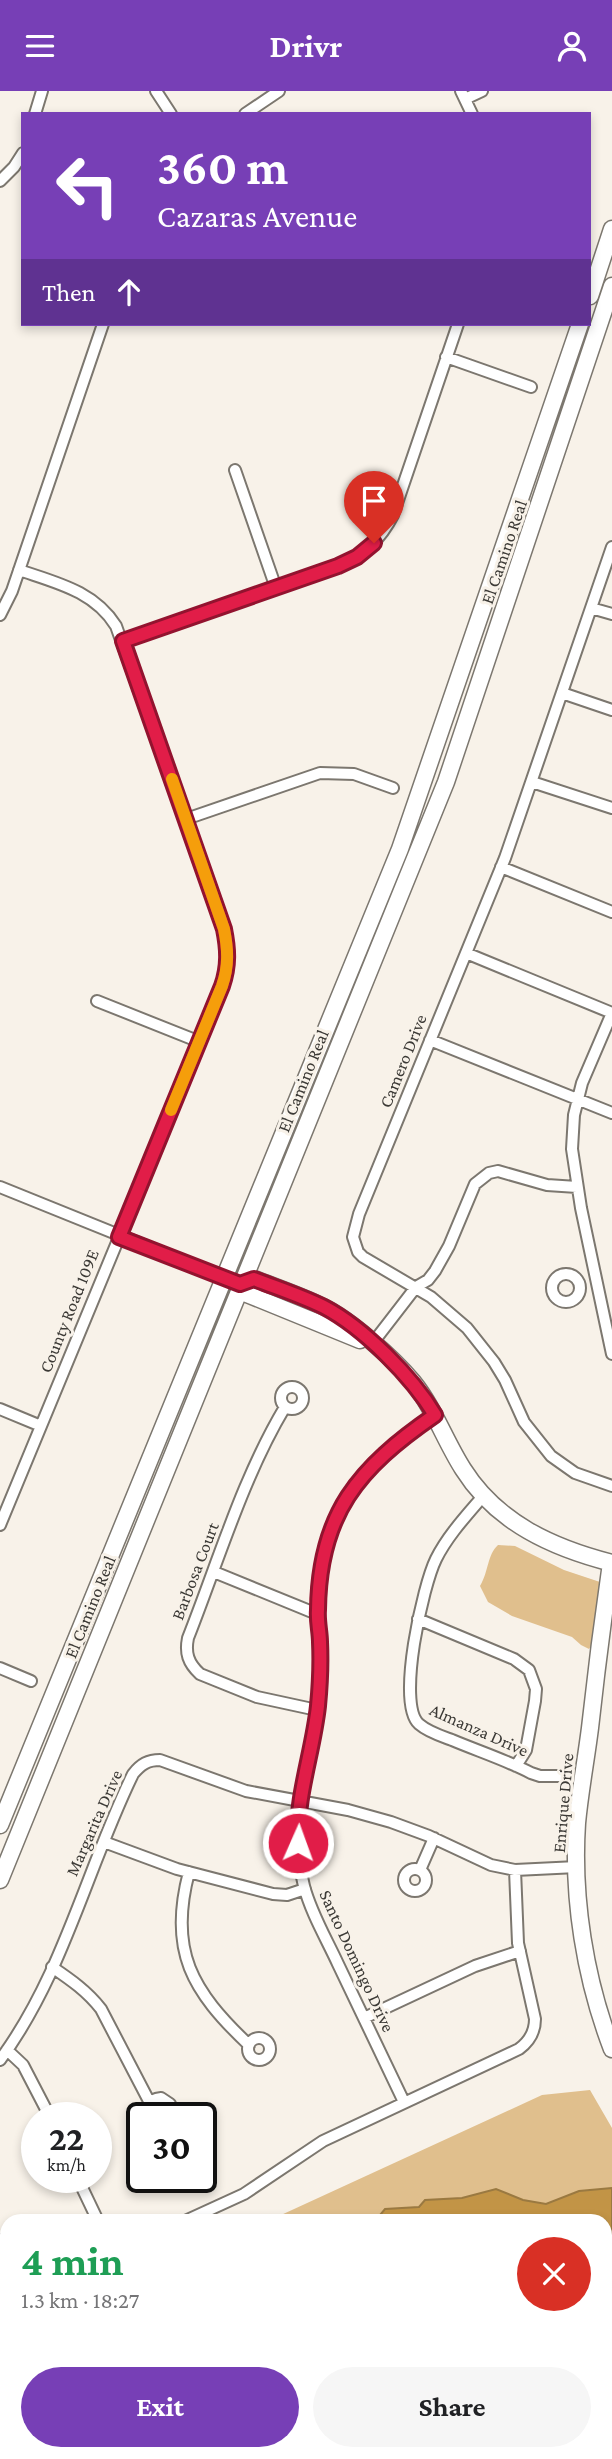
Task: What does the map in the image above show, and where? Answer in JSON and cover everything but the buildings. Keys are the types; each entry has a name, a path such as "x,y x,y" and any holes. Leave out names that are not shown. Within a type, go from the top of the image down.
{"main road":[{"path":"591,293 612,229"},
{"name":"El Camino Real","path":"0,1880 446,782 612,286"},
{"name":"El Camino Real","path":"0,1825 400,849 579,326"},
{"path":"223,1277 240,1284 247,1294 372,1344 412,1382 435,1415 463,1469 484,1495 527,1532 570,1552 612,1561"},
{"name":"Enrique Drive","path":"612,1561 607,1634 581,1784 577,1825 581,1924 589,1969 612,2049"}],"street":[{"path":"36,112 42,91"},
{"path":"156,91 170,112"},
{"path":"248,112 279,91"},
{"path":"471,112 463,95 482,91"},
{"path":"0,181 21,156"},
{"path":"0,615 19,570 102,326"},
{"path":"123,641 347,562 366,550 382,534 398,500 457,326"},
{"path":"446,357 531,387"},
{"path":"235,470 276,588"},
{"name":"Camero Drive","path":"612,547 501,867 359,1214 354,1237 355,1245 363,1257 416,1287 449,1310 479,1343 505,1380 524,1422 551,1456 575,1473 612,1486"},
{"name":"County Road 109E","path":"0,1525 200,1042 226,975 228,950 224,929 186,819 123,641 111,618 92,599 74,589 19,570"},
{"path":"591,608 612,614"},
{"path":"562,693 612,710"},
{"path":"186,819 320,773 354,774 393,787"},
{"path":"532,782 612,808"},
{"path":"501,867 612,912"},
{"path":"466,953 612,1013 578,1099 572,1149 612,1354"},
{"path":"97,1001 200,1042"},
{"path":"430,1040 612,1113"},
{"path":"372,1344 416,1287 428,1280 435,1271 449,1246 470,1193 475,1184 489,1173 505,1172 547,1185 578,1187"},
{"path":"0,1187 223,1277"},
{"path":"579,1285 597,1281"},
{"name":"Barbosa Court","path":"285,1407 267,1438 214,1572 188,1638 187,1655 200,1674 257,1697 317,1710"},
{"path":"0,1409 41,1426"},
{"name":"Santo Domingo Drive","path":"404,2102 309,1904 298,1843 300,1801 317,1710 320,1641 317,1614 319,1583 327,1542 348,1495 382,1455 435,1415"},
{"name":"Almanza Drive","path":"484,1495 454,1531 426,1583 418,1619 409,1693 410,1706 417,1723 435,1733 540,1776 564,1776"},
{"path":"214,1572 317,1614"},
{"path":"418,1619 522,1663 528,1670 536,1689 535,1701 526,1750 516,1766"},
{"path":"0,1668 31,1681"},
{"name":"Margarita Drive","path":"4,2055 27,2018 52,1967 133,1774 144,1763 152,1760 160,1760 246,1791 368,1815 434,1838 491,1865 515,1870 577,1867"},
{"path":"420,1870 434,1838"},
{"path":"104,1842 157,1863 281,1895 305,1889"},
{"path":"200,2214 244,2194 323,2141 519,2049 526,2043 535,2027 535,2018 520,1951 514,1888 515,1870"},
{"path":"189,1872 181,1910 182,1945 186,1963 207,1999 248,2045"},
{"path":"364,2018 475,1966 520,1951"},
{"path":"52,1967 91,1996 101,2009 149,2102"},
{"path":"4,2055 23,2065 42,2102"},
{"path":"151,2102 157,2098 168,2102"},
{"path":"84,2193 94,2214"}],"shaded area":[{"path":"498,1545 515,1546 564,1570 603,1583 596,1638 589,1649 572,1637 512,1616 488,1602 480,1586"},
{"path":"590,2090 612,2128 612,2214 283,2214 542,2095"},
{"path":"612,2188 612,2214 381,2214 385,2209 419,2207 425,2200 462,2198 496,2189 523,2200 546,2204 579,2191"}],"slow traffic":[{"path":"171,1110 226,975 228,950 224,929 172,779"}],"route":[{"path":"298,1843 300,1801 315,1731 318,1702 320,1641 317,1614 319,1583 327,1542 348,1495 370,1467 396,1442 435,1415 397,1365 353,1327 322,1306 254,1279 240,1284 119,1237 222,986 226,975 228,950 224,929 123,641 338,566 357,557 374,543"}]}
